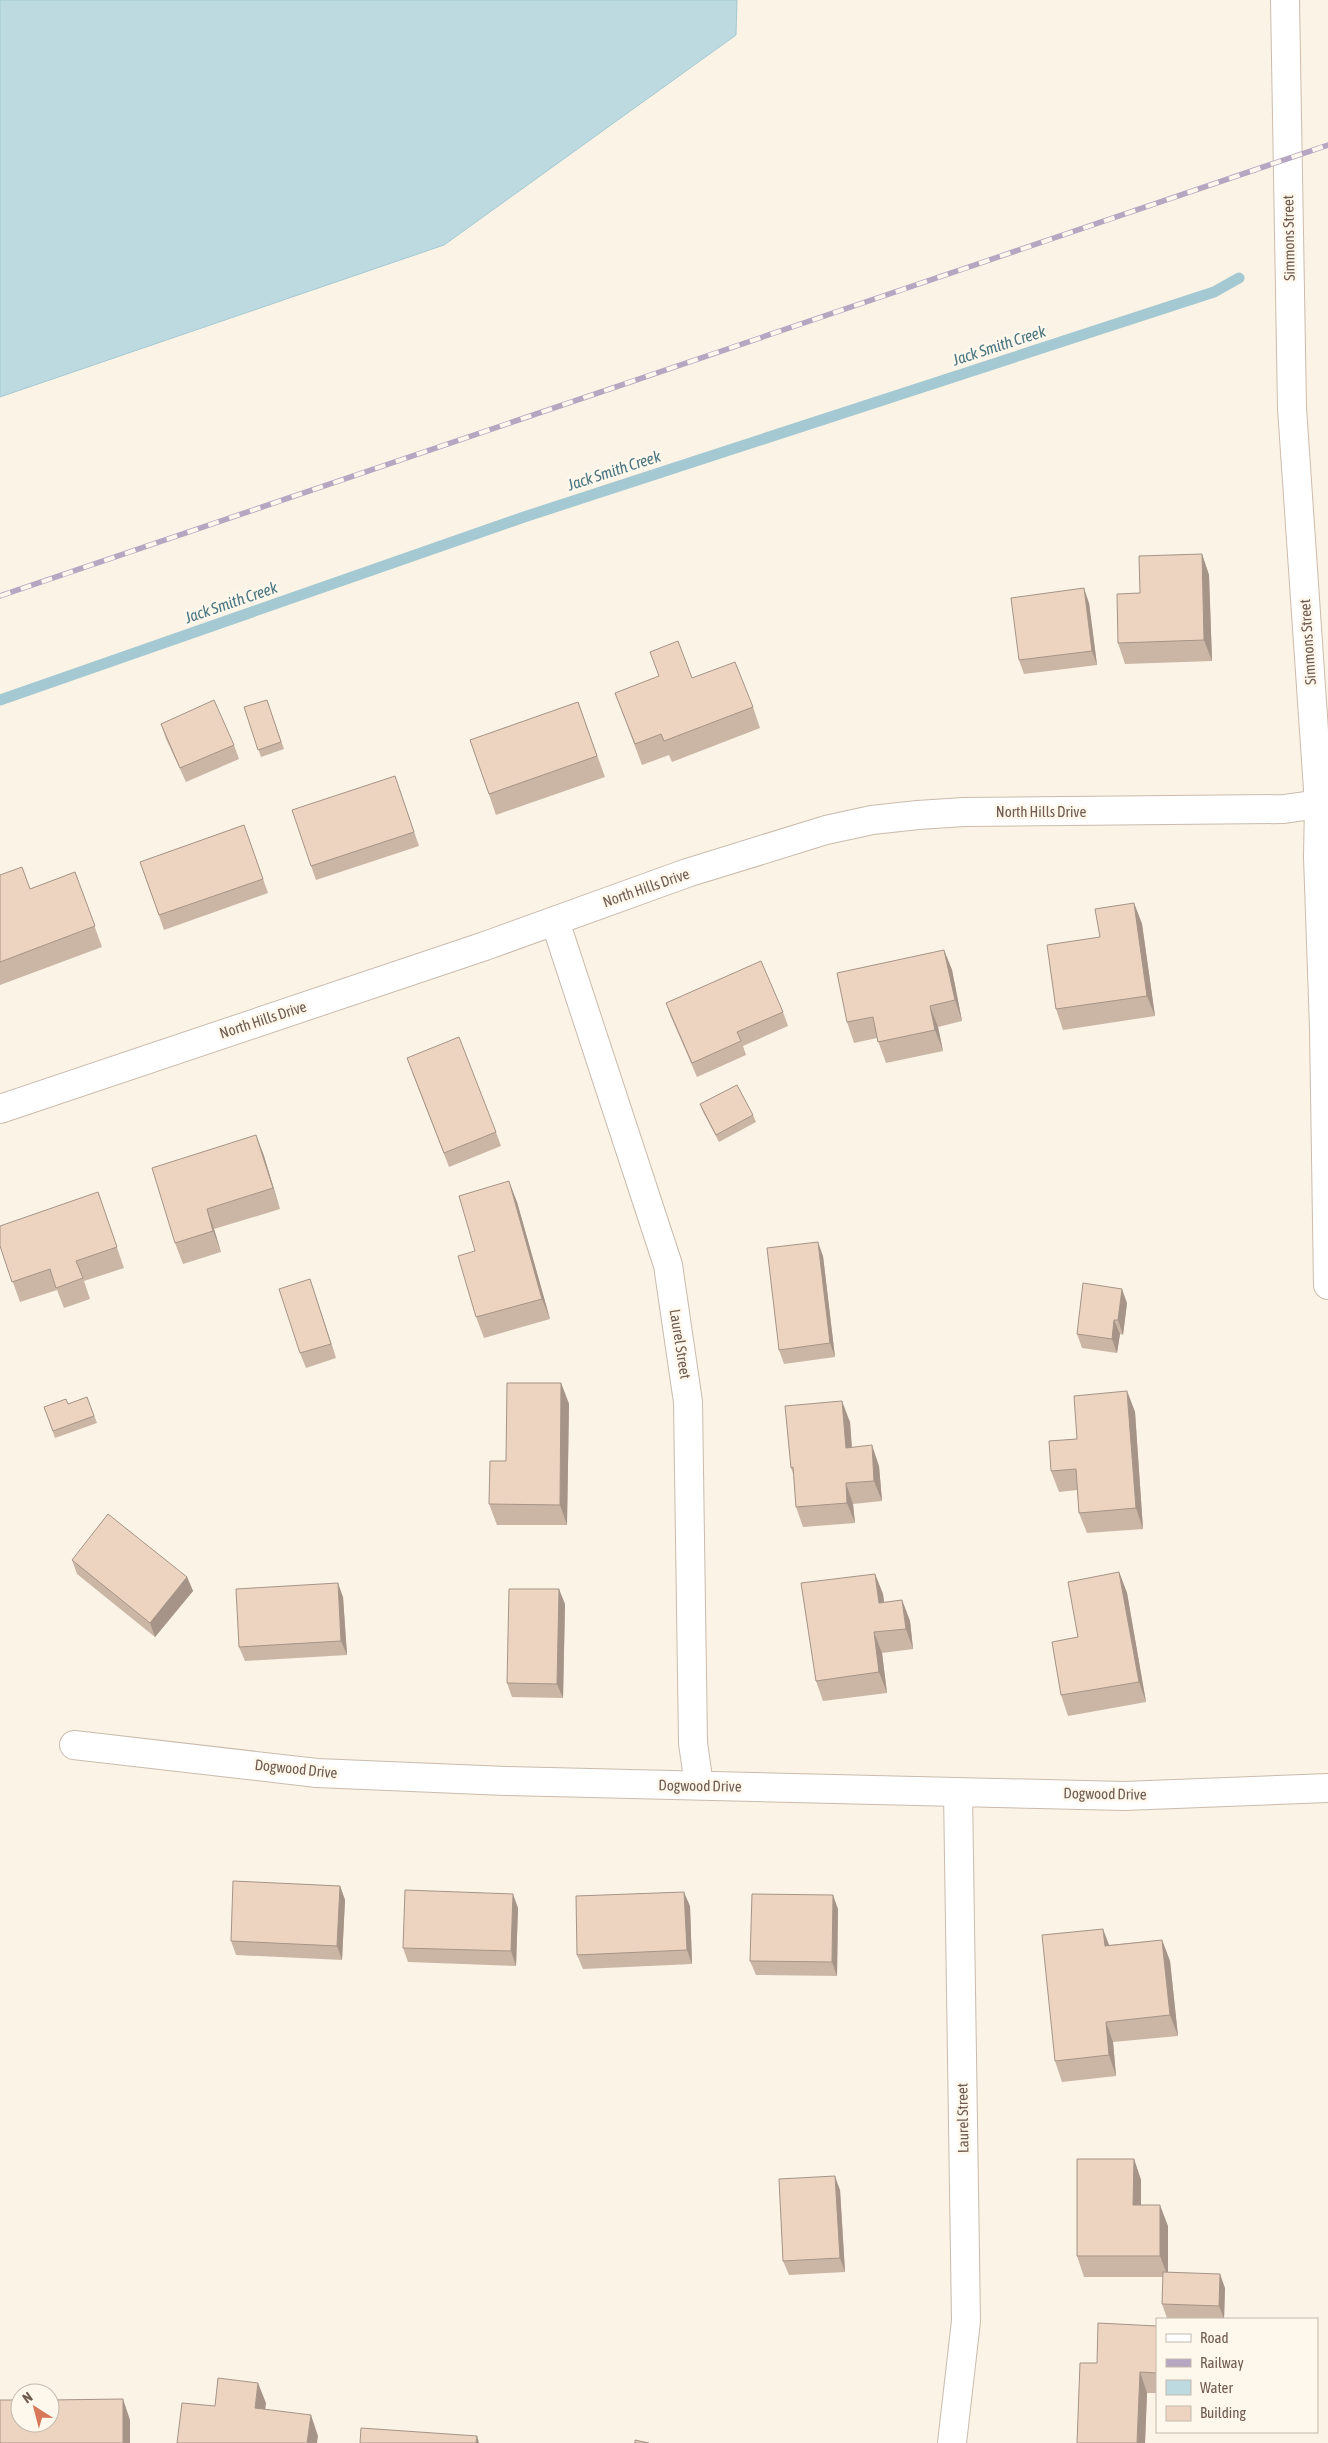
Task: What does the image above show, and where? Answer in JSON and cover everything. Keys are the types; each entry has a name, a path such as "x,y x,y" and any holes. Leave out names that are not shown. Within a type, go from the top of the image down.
{"street":[{"name":"Simmons Street","path":"1285,0 1292,408 1318,804 1328,1285"},
{"name":"North Hills Drive","path":"0,1109 555,921 687,873 826,830 872,820 964,812 1284,810 1318,804"},
{"name":"Laurel Street","path":"555,921 668,1265 688,1402 692,1742 699,1786"},
{"name":"Dogwood Drive","path":"74,1745 317,1773 506,1781 1124,1796 1328,1788"},
{"name":"Laurel Street","path":"952,2443 966,2321 958,1792"}],"water":[{"path":"0,0 737,0 736,35 444,245 0,397"}],"building":[{"path":"1202,554 1204,640 1118,643 1117,594 1140,593 1139,556"},
{"path":"1084,588 1092,651 1019,660 1011,598"},
{"path":"678,641 692,678 735,662 753,707 664,741 661,734 635,744 615,693 659,676 650,652"},
{"path":"214,700 234,745 180,768 161,724"},
{"path":"267,700 281,742 258,750 244,707"},
{"path":"578,702 597,756 489,794 470,740"},
{"path":"395,776 414,832 311,866 292,810"},
{"path":"244,825 263,879 159,915 140,862"},
{"path":"22,867 30,889 75,872 95,926 0,962 0,875"},
{"path":"1134,903 1147,996 1056,1009 1047,945 1100,937 1095,909"},
{"path":"944,950 955,1000 930,1006 935,1030 878,1042 873,1017 847,1022 837,973"},
{"path":"761,961 783,1012 737,1032 741,1041 692,1063 666,1003"},
{"path":"459,1037 496,1132 444,1153 407,1058"},
{"path":"737,1085 753,1115 716,1135 700,1104"},
{"path":"256,1135 273,1188 207,1209 213,1231 175,1243 152,1168"},
{"path":"509,1181 542,1299 476,1317 458,1256 475,1251 459,1196"},
{"path":"98,1192 117,1247 76,1261 83,1278 56,1288 50,1269 12,1282 0,1246 0,1226"},
{"path":"818,1242 830,1343 779,1350 767,1248"},
{"path":"310,1279 331,1344 300,1353 279,1289"},
{"path":"1083,1283 1122,1289 1118,1320 1114,1320 1112,1339 1077,1334"},
{"path":"507,1383 561,1383 560,1505 489,1504 490,1461 506,1461"},
{"path":"1127,1391 1136,1508 1079,1513 1076,1469 1051,1471 1049,1441 1077,1439 1074,1396"},
{"path":"87,1397 94,1416 53,1431 44,1407 66,1399 68,1404"},
{"path":"842,1401 846,1448 872,1445 874,1481 846,1483 847,1503 796,1507 785,1406"},
{"path":"108,1514 187,1577 150,1623 72,1560"},
{"path":"1119,1572 1139,1682 1061,1695 1052,1642 1078,1637 1068,1582"},
{"path":"875,1574 879,1603 902,1600 906,1629 874,1632 879,1672 816,1681 801,1583"},
{"path":"338,1583 341,1641 239,1647 236,1589"},
{"path":"509,1589 559,1589 557,1684 507,1683"},
{"path":"233,1881 340,1886 337,1946 231,1941"},
{"path":"405,1890 513,1894 511,1951 403,1948"},
{"path":"684,1892 687,1950 577,1955 576,1896"},
{"path":"752,1894 833,1895 832,1962 750,1961"},
{"path":"1103,1929 1105,1946 1162,1940 1170,2015 1106,2022 1109,2055 1055,2061 1042,1935"},
{"path":"1077,2159 1134,2159 1133,2205 1160,2205 1160,2256 1077,2256"},
{"path":"835,2176 840,2258 783,2261 779,2179"},
{"path":"1163,2272 1220,2274 1219,2306 1162,2304"},
{"path":"1098,2323 1156,2326 1156,2373 1140,2372 1137,2443 1077,2443 1080,2363 1097,2363"},
{"path":"218,2378 258,2383 255,2408 311,2415 307,2443 177,2443 182,2403 215,2406"},
{"path":"123,2399 123,2443 0,2443 0,2400 10,2400 10,2433 60,2433 60,2400"},
{"path":"361,2428 477,2436 476,2443 360,2443"},
{"path":"635,2440 649,2443 635,2443"}],"waterway":[{"name":"Jack Smith Creek","path":"0,700 524,517 1214,292 1239,278"}],"railway":[{"path":"0,596 1328,145"}]}
